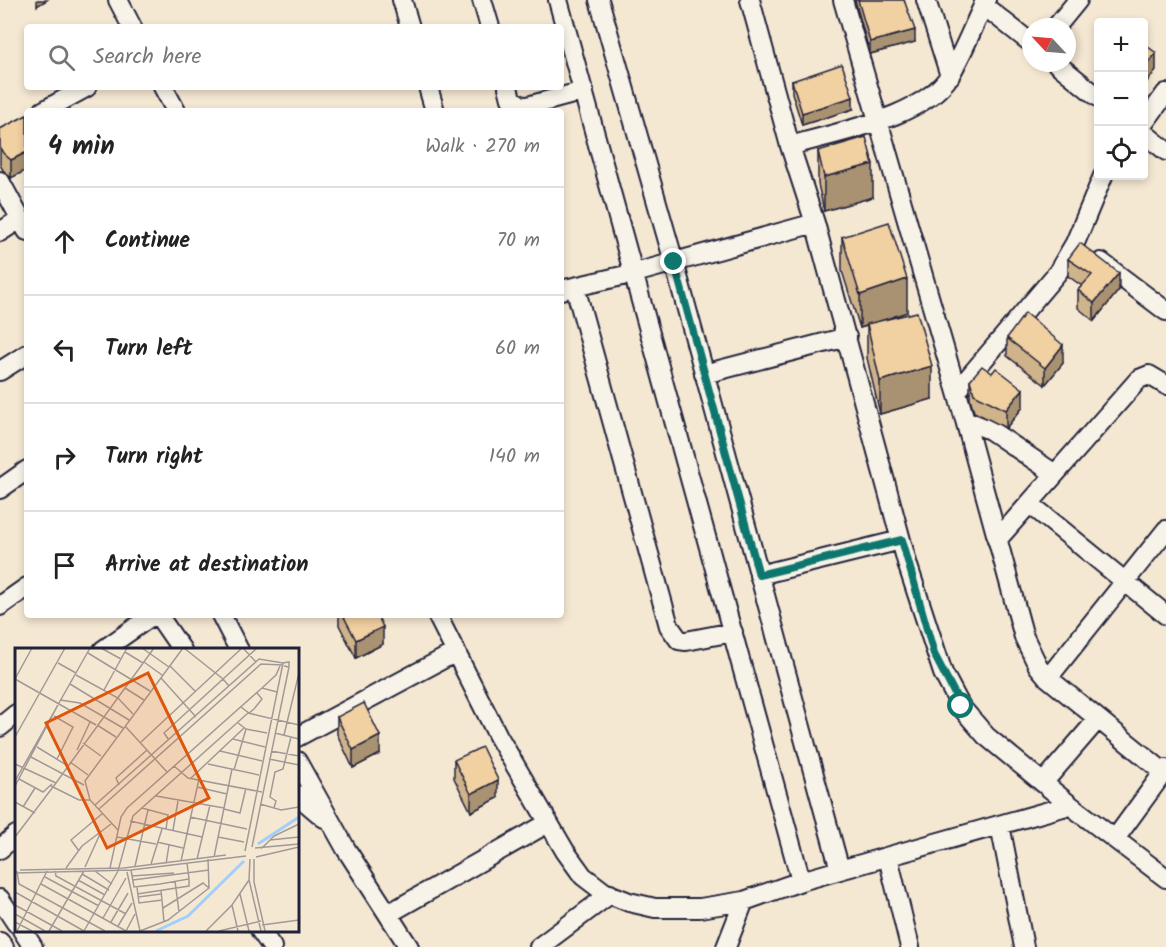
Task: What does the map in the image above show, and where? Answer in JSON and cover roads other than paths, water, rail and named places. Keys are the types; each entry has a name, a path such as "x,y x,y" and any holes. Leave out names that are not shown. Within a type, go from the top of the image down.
{"street":[{"path":"118,0 130,24"},
{"path":"402,0 409,24"},
{"path":"482,0 489,24"},
{"path":"558,0 801,881"},
{"path":"599,0 674,262 840,870"},
{"path":"750,0 790,146 815,223 934,654 961,706 986,736 1070,805 1166,878"},
{"path":"843,0 965,420 1024,637 1038,666 1048,678 1165,771 1115,839"},
{"path":"926,0 950,76"},
{"path":"1063,18 1078,0"},
{"path":"790,146 878,120 924,101 950,76 985,3 1022,35"},
{"path":"1067,72 1094,94"},
{"path":"48,108 82,90"},
{"path":"165,90 174,108"},
{"path":"429,90 434,108"},
{"path":"508,90 511,99 524,107 584,90"},
{"path":"1148,116 1166,93"},
{"path":"1148,137 1166,151"},
{"path":"957,392 1058,272 1075,243 1101,180"},
{"path":"0,181 24,226 0,232"},
{"path":"733,632 686,641 679,640 669,626 568,289 635,273 815,223"},
{"path":"1075,243 1166,311"},
{"path":"704,374 847,337"},
{"path":"0,371 24,356"},
{"path":"997,540 1139,378 1149,375 1166,385"},
{"path":"965,420 990,430 1055,474"},
{"path":"0,489 24,472"},
{"path":"1029,504 1166,615"},
{"path":"1048,678 1166,530"},
{"path":"759,575 902,540"},
{"path":"0,606 24,589"},
{"path":"106,648 149,618"},
{"path":"160,618 181,648"},
{"path":"223,618 238,648"},
{"path":"439,618 498,736 548,822 583,876 610,894 655,908 700,908 744,901 801,881 1070,805"},
{"path":"298,735 456,652"},
{"path":"0,727 15,715"},
{"path":"1043,783 1098,719"},
{"path":"298,763 332,825 388,914 405,946"},
{"path":"298,796 332,825"},
{"path":"388,914 548,822"},
{"path":"1000,825 1024,947"},
{"path":"0,849 15,836"},
{"path":"888,857 910,947"},
{"path":"539,947 610,894"},
{"path":"0,899 15,922"},
{"path":"726,947 744,901"},
{"path":"23,932 33,947"},
{"path":"261,932 272,947"},
{"path":"0,942 4,947"}]}
